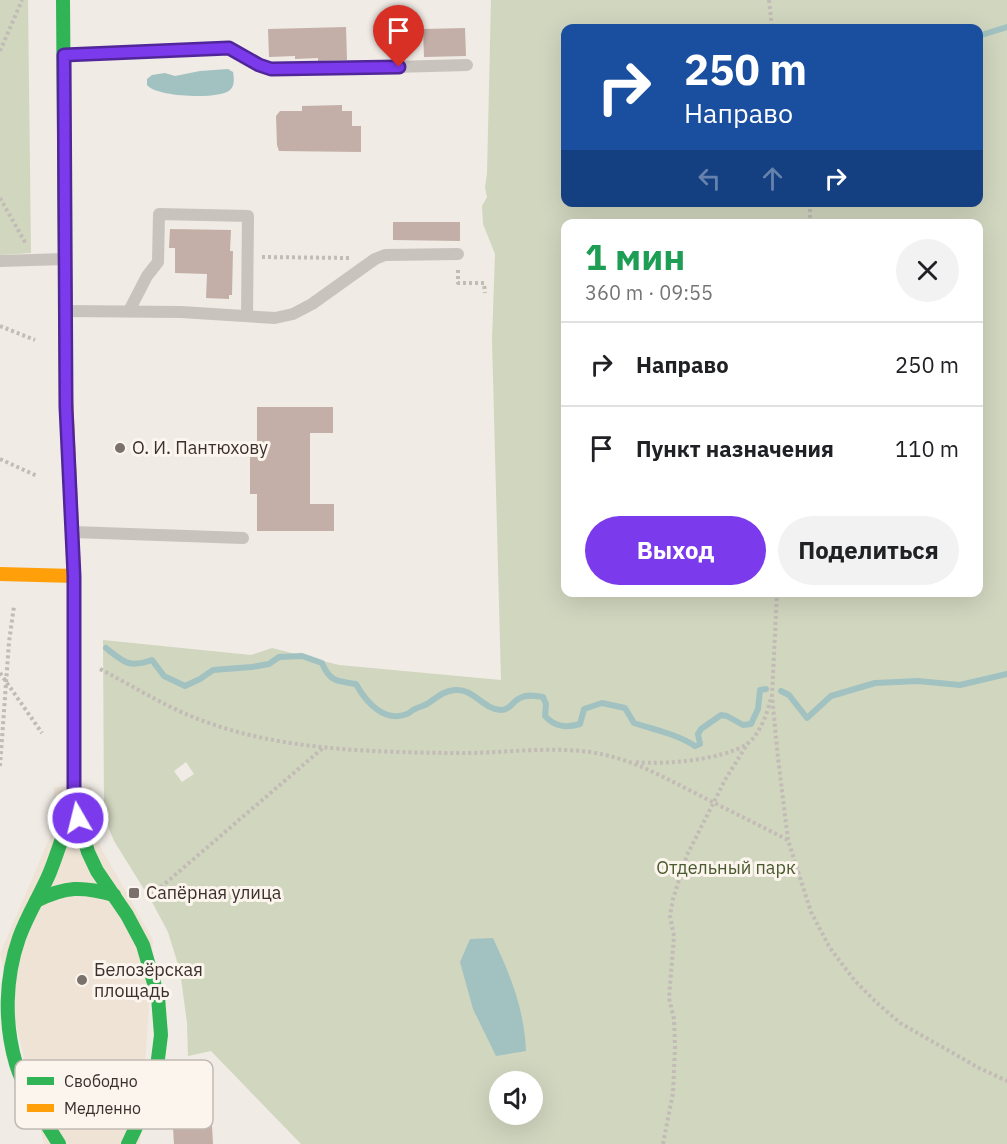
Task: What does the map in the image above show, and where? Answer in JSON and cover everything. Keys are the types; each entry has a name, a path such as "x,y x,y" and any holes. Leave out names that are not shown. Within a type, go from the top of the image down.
{"main road":[{"path":"63,0 66,407 74,576 74,803 88,852 97,871 138,935 151,968 158,997 161,1035 158,1060"},
{"path":"0,574 74,576"},
{"path":"15,1060 10,1041 8,1012 8,979 15,947 58,852 74,803"},
{"path":"36,901 55,891 73,886 114,895"},
{"path":"50,1129 59,1144"},
{"path":"125,1143 133,1129"}],"lane":[{"path":"64,55 229,48 259,65 285,70 467,64"},
{"path":"129,312 147,276 159,262 159,214 248,216 247,316"},
{"path":"66,311 275,318 293,314 312,304 375,259 385,255 458,254"},
{"path":"0,261 65,259"},
{"path":"72,532 243,538"}],"path":[{"path":"0,51 22,0"},
{"path":"768,0 771,24"},
{"path":"0,198 16,230 29,248"},
{"path":"458,254 458,283 484,283 485,293"},
{"path":"247,257 375,259"},
{"path":"0,326 35,340"},
{"path":"0,459 37,477"},
{"path":"777,597 772,696 788,840 811,912 830,948 855,981 900,1023 979,1068 1007,1081"},
{"path":"0,766 14,606"},
{"path":"97,667 192,717 271,739 324,747 393,753 547,750 589,752 652,764 698,759 724,753 748,743"},
{"path":"0,673 42,733"},
{"path":"663,1144 673,1093 674,1019 669,998 674,936 670,916 679,878 687,855 725,780 767,715 772,696"},
{"path":"144,901 324,747"},
{"path":"632,761 788,840"}],"green space":[{"path":"0,0 28,0 31,253 0,255"},
{"name":"Отдельный парк","path":"491,0 1007,0 1007,1144 301,1144 211,1051 188,1056 187,1023 180,971 168,932 114,841 107,824 104,802 103,640 251,655 272,648 339,665 501,680 492,340 495,254 483,224 482,206 487,197 485,187","holes":["186,762 194,774 182,782 174,771"]}],"shaded area":[{"name":"Белозёрская площадь","path":"54,787 92,787 95,828 101,848 153,940 145,1060 25,1060 0,954 53,830"},
{"name":"Белозёрская площадь","path":"41,1129 141,1129 140,1144 44,1144"}],"water":[{"path":"228,69 233,72 233,86 224,93 214,95 174,94 153,89 147,85 147,79 152,75 165,73 175,76"},
{"path":"493,938 516,993 523,1021 526,1051 496,1056 473,1009 460,962 470,939"}],"building":[{"path":"346,27 347,60 318,61 318,58 295,59 295,56 269,57 268,29"},
{"path":"465,28 466,56 424,57 423,29"},
{"path":"342,105 342,111 352,111 352,126 361,126 361,152 279,151 276,116 280,111 302,111 302,106"},
{"path":"393,222 460,222 460,241 393,240"},
{"path":"170,229 231,230 232,295 229,295 229,299 206,298 207,274 175,273 175,248 169,248"},
{"path":"257,407 333,407 333,433 310,433 310,504 334,504 334,531 257,531 257,494 250,494 250,445 257,445"},
{"path":"173,1129 212,1129 213,1144 174,1144"}],"waterway":[{"path":"983,34 1007,27"},
{"path":"106,648 128,663 138,664 152,660 164,676 185,686 213,670 252,667 269,664 279,657 302,656 322,663 328,674 335,680 356,684 370,704 391,716 407,714 444,693 455,690 467,692 489,707 501,710 507,709 523,697 543,697 546,704 545,716 565,726 580,724 584,709 602,703 625,708 634,723 673,735 695,746 700,744 698,734 701,729 721,715 743,725 751,724 758,709 760,690 766,689"},
{"path":"781,691 789,695 807,718 831,696 875,683 918,681 960,685 1007,674"}],"traffic: fast":[{"path":"63,0 66,396"},
{"path":"74,668 74,803 88,852 97,871 127,915 143,945 158,997 161,1035 158,1060"},
{"path":"15,1060 8,1017 9,985 14,953 26,921 50,872 74,803"},
{"path":"36,901 56,892 74,889 93,890 114,895"},
{"path":"50,1129 59,1144"},
{"path":"128,1144 135,1129"}],"traffic: slow":[{"path":"66,396 74,576 74,668"},
{"path":"0,574 74,576"}],"place":[{"name":"О. И. Пантюхову","path":"120,448"},
{"name":"Сапёрная улица","path":"134,893"},
{"name":"Белозёрская площадь","path":"82,980"}],"route":[{"path":"78,818 74,803 74,576 66,407 64,55 229,48 271,69 399,67"}]}
